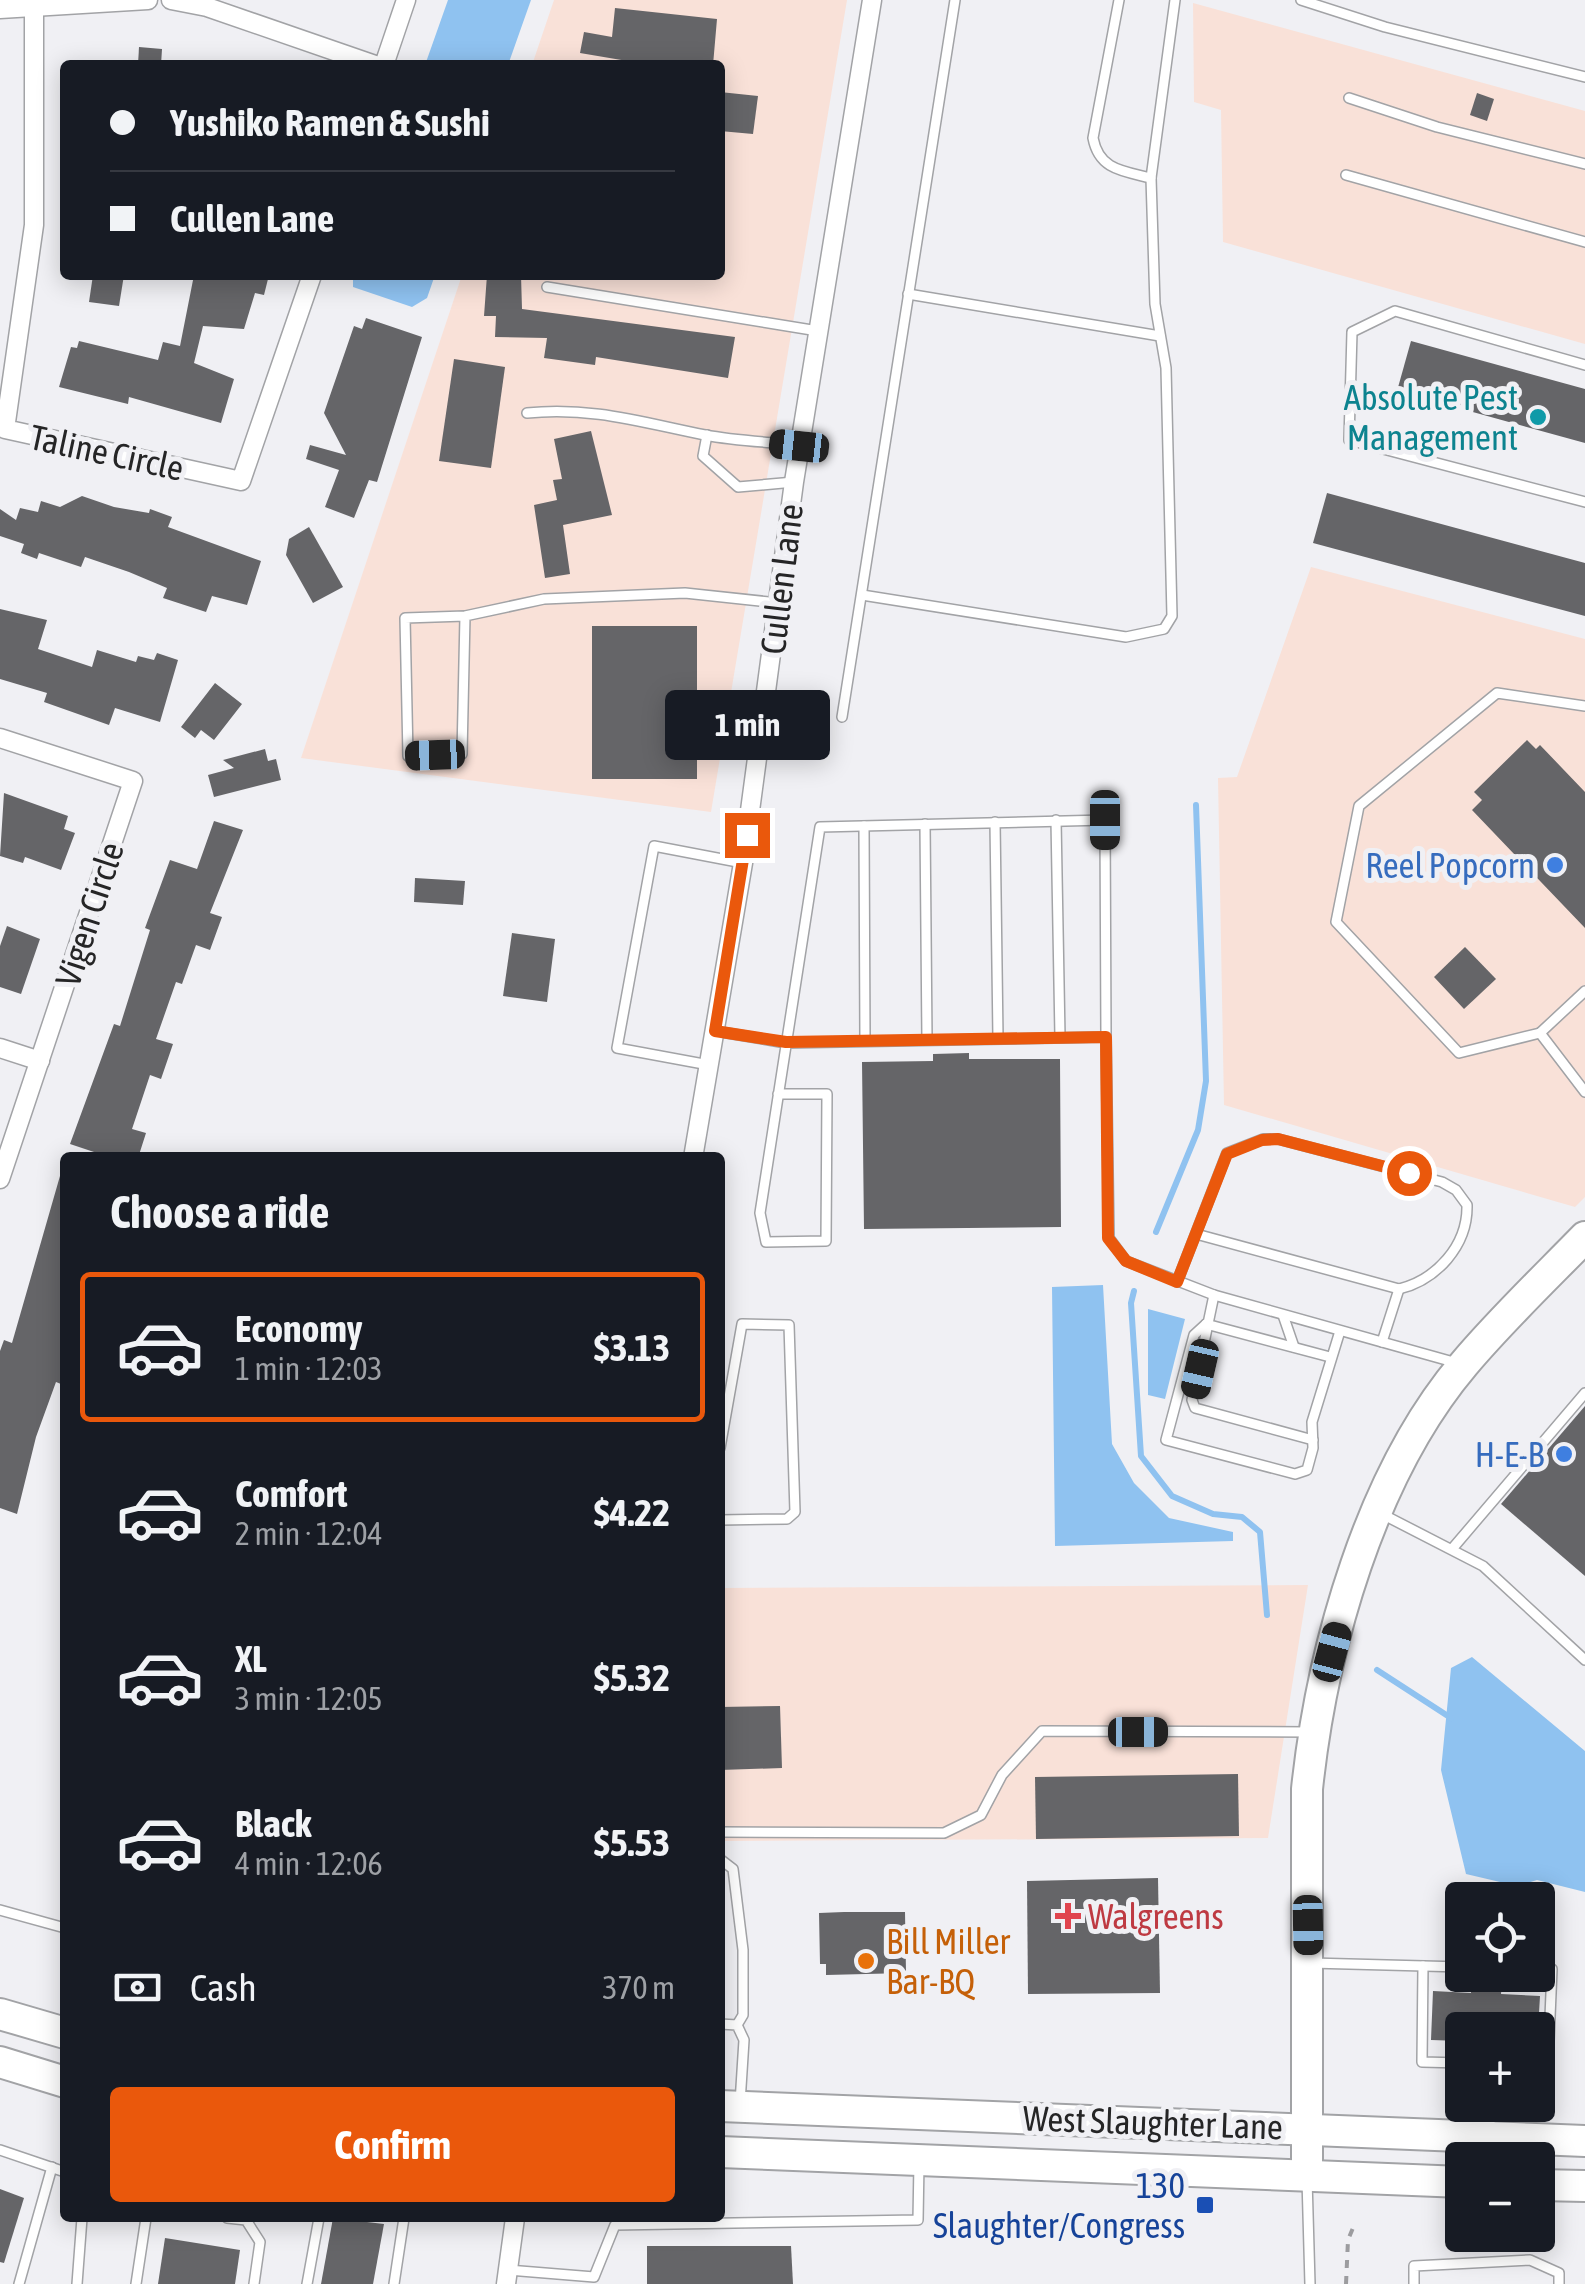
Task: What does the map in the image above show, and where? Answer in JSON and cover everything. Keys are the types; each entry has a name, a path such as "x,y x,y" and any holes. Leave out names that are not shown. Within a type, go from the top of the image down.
{"main road":[{"path":"1307,2176 1306,1809 1313,1732 1351,1580 1378,1512 1426,1418 1463,1365 1585,1237"},
{"path":"0,2014 60,2032"},
{"path":"0,2062 60,2080"},
{"name":"West Slaughter Lane","path":"730,2106 1585,2141"},
{"name":"West Slaughter Lane","path":"725,2152 1445,2181"},
{"path":"1555,2185 1585,2186"}],"street":[{"path":"0,9 34,3 148,0"},
{"path":"171,0 207,7 361,60"},
{"path":"386,60 406,0"},
{"name":"Cullen Lane","path":"694,1152 744,863 799,446 872,0"},
{"name":"Taline Circle","path":"34,3 34,225 5,429 241,481 310,280"},
{"name":"Vigen Circle","path":"0,738 133,781 0,1179"},
{"path":"0,1048 40,1061"},
{"path":"507,2277 514,2222"}],"lane":[{"path":"842,717 955,0"},
{"path":"1119,0 1094,138 1096,154 1110,168 1151,178"},
{"path":"862,595 1126,637 1164,629 1172,616 1174,568 1166,368 1160,336 1151,178 1175,0"},
{"path":"1301,0 1384,27 1585,77"},
{"path":"1349,98 1438,127 1585,164"},
{"path":"1346,175 1585,242"},
{"path":"547,287 818,331"},
{"path":"908,294 1160,336"},
{"path":"1585,365 1395,311 1352,332 1349,440 1585,502"},
{"path":"527,413 566,408 632,416 707,436 799,446"},
{"path":"707,436 703,456 738,487 794,482"},
{"path":"465,616 462,754 408,756 405,618 465,616 544,599 685,593 779,603"},
{"path":"1585,706 1497,693 1359,806 1336,922 1459,1053 1540,1033 1585,991"},
{"path":"1056,820 1060,1037"},
{"path":"778,1094 827,1094 826,1241 766,1242 760,1213 778,1094 786,1042 820,827 1105,820 1108,1238 1126,1261 1177,1282 1463,1365"},
{"path":"995,822 998,1038"},
{"path":"925,824 926,1040"},
{"path":"864,826 865,1041"},
{"path":"708,1065 616,1048 654,846 744,863"},
{"path":"715,1031 786,1042 1106,1037"},
{"path":"1540,1033 1583,1090"},
{"path":"1177,1282 1227,1154 1262,1140 1278,1139 1442,1182 1466,1205 1462,1238 1426,1282 1399,1289 1196,1234"},
{"path":"1382,1342 1399,1289"},
{"path":"1214,1295 1192,1400 1195,1408 1313,1440"},
{"path":"1283,1315 1294,1347"},
{"path":"725,1420 742,1324 789,1325 795,1512 787,1519 725,1520"},
{"path":"1206,1324 1330,1356"},
{"path":"1206,1324 1194,1335 1166,1440 1295,1474 1308,1470 1312,1422 1340,1331"},
{"path":"1452,1549 1585,1393"},
{"path":"1378,1512 1482,1566 1585,1660"},
{"path":"725,1832 944,1833 981,1815 1002,1775 1042,1731 1313,1732"},
{"path":"725,1863 732,1869 741,1919 743,2015 737,2025"},
{"path":"0,1910 60,1927"},
{"path":"1308,1963 1445,1967"},
{"path":"1423,1966 1422,2062 1445,2063"},
{"path":"725,2024 737,2025"},
{"path":"730,2106 744,2040 737,2025"},
{"path":"1490,2122 1490,2136"},
{"path":"0,2150 60,2170"},
{"path":"725,2221 918,2220 919,2160"},
{"path":"19,2284 52,2168"},
{"path":"1307,2176 1310,2284"},
{"path":"77,2284 82,2222"},
{"path":"136,2284 145,2222"},
{"path":"247,2222 260,2242 254,2284"},
{"path":"307,2284 318,2222"},
{"path":"394,2284 403,2222"},
{"path":"507,2277 594,2276 615,2225 657,2222"},
{"path":"1414,2284 1414,2266 1530,2260 1559,2273 1560,2284"}],"path":[{"path":"1346,2284 1348,2240 1356,2223"}],"shaded area":[{"path":"554,0 847,0 711,812 301,758 460,280 725,280 725,60 534,60"},
{"path":"1193,3 1585,111 1585,344 1223,242 1221,110 1194,102"},
{"path":"1311,567 1585,639 1585,1197 1575,1207 1224,1105 1218,778 1237,777"},
{"path":"1308,1585 1268,1838 725,1841 725,1588"}],"water":[{"path":"448,0 531,0 510,60 427,60"},
{"path":"353,280 433,280 427,298 412,307 353,287"},
{"path":"1103,1285 1112,1444 1134,1483 1169,1518 1233,1532 1233,1541 1055,1546 1052,1287"},
{"path":"1148,1309 1185,1319 1165,1399 1148,1395"},
{"path":"1472,1657 1585,1751 1585,1892 1555,1882 1500,1882 1466,1874 1441,1770 1451,1668"}],"building":[{"path":"615,8 717,19 713,60 621,60 580,53 584,32 612,37"},
{"path":"139,47 162,49 161,60 138,60"},
{"path":"725,93 758,96 753,134 725,131"},
{"path":"1477,93 1494,99 1487,121 1470,115"},
{"path":"92,280 123,280 119,306 89,302"},
{"path":"193,280 268,280 264,295 255,293 244,329 203,326 194,363 234,379 221,423 129,397 128,404 59,387 71,347 77,348 79,341 158,360 163,342 180,346"},
{"path":"487,280 521,280 522,309 735,337 728,378 596,357 595,365 544,358 547,338 495,337 496,316 484,316"},
{"path":"366,318 422,337 377,482 369,480 354,518 325,507 339,470 306,459 310,445 346,455 324,413 354,326 362,329"},
{"name":"Absolute Pest Management","path":"1411,341 1585,389 1585,443 1397,391"},
{"path":"454,359 505,367 491,468 439,461"},
{"path":"591,431 612,515 563,525 570,574 545,578 534,505 557,500 553,480 562,479 554,439"},
{"path":"1327,493 1585,563 1585,616 1313,543"},
{"path":"82,496 114,507 149,513 150,509 172,517 168,527 261,561 247,605 212,596 206,612 163,598 167,588 129,572 85,557 81,567 39,553 37,559 21,553 24,544 0,536 0,509 16,520 20,508 38,512 41,501 60,507"},
{"path":"309,527 343,587 313,603 286,555 289,539"},
{"path":"0,609 47,620 38,649 92,667 97,650 136,662 138,656 154,660 157,653 178,660 160,722 115,708 109,725 44,702 47,693 0,679"},
{"path":"592,626 697,626 697,779 592,779"},
{"path":"215,683 242,704 214,740 201,730 195,738 181,727"},
{"name":"Reel Popcorn","path":"1527,740 1536,749 1540,745 1585,792 1585,928 1472,810 1482,800 1474,792"},
{"path":"265,749 268,761 276,759 281,780 214,797 208,775 234,768 223,760"},
{"path":"4,793 68,816 64,829 75,833 61,870 25,857 23,863 0,856"},
{"path":"214,821 243,830 210,913 222,917 210,950 196,945 182,984 176,982 156,1039 173,1044 161,1079 150,1075 132,1129 146,1133 140,1152 94,1152 70,1144 114,1024 120,1026 150,930 145,928 170,860 197,869"},
{"path":"415,878 465,881 463,905 414,902"},
{"path":"7,926 40,939 21,994 0,987 0,946"},
{"path":"512,933 555,939 547,1002 503,996"},
{"path":"1465,947 1496,979 1464,1009 1434,977"},
{"path":"969,1053 969,1059 1060,1059 1061,1227 864,1229 862,1062 933,1061 933,1054"},
{"path":"60,1176 60,1384 56,1382 36,1437 17,1514 0,1508 0,1351 4,1340 12,1343"},
{"name":"H-E-B","path":"1585,1406 1585,1576 1501,1504"},
{"path":"780,1706 782,1768 725,1770 725,1707"},
{"path":"1238,1774 1239,1836 1036,1839 1035,1777"},
{"name":"Walgreens","path":"1158,1878 1160,1993 1028,1994 1027,1881"},
{"path":"905,1912 906,1973 826,1975 826,1964 820,1964 819,1913"},
{"path":"1433,1991 1540,1996 1539,2012 1445,2012 1445,2040 1431,2040"},
{"path":"0,2189 24,2198 4,2263 0,2262"},
{"path":"332,2222 384,2224 373,2284 321,2284"},
{"path":"165,2238 240,2250 235,2284 158,2284"},
{"path":"647,2246 791,2246 793,2284 647,2284"}],"waterway":[{"path":"1156,1232 1198,1130 1206,1081 1196,805"},
{"path":"1134,1291 1131,1303 1141,1456 1172,1496 1213,1514 1242,1517 1260,1532 1267,1615"},
{"path":"1377,1670 1451,1718"}],"place":[{"name":"Absolute Pest Management","path":"1538,417"},
{"name":"Reel Popcorn","path":"1555,865"},
{"name":"H-E-B","path":"1564,1454"},
{"name":"Walgreens","path":"1068,1916"},
{"name":"Bill Miller Bar-BQ","path":"866,1961"},
{"name":"130 Slaughter/Congress","path":"1205,2205"}],"route":[{"path":"747,835 715,1031 786,1042 1106,1037 1108,1238 1126,1261 1177,1282 1227,1154 1262,1140 1278,1139 1409,1173"}]}
